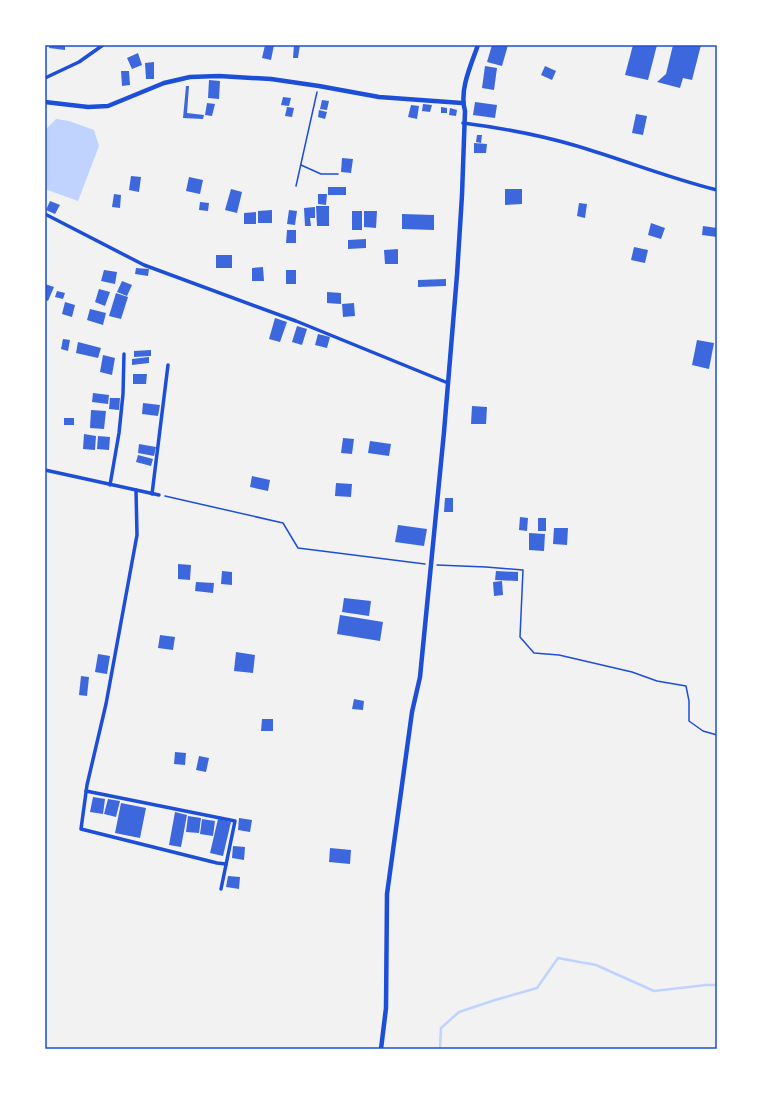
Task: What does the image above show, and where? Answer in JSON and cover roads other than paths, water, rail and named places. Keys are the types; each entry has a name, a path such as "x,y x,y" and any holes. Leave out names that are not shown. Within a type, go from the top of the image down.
{"street":[{"path":"45,78 79,62 103,45"},
{"path":"381,1049 386,1008 387,894 412,712 420,677 444,432 458,268 462,195 464,110 462,103 465,87 478,45"},
{"path":"45,102 88,107 108,106 164,83 190,77 219,76 271,79 380,97 462,103"},
{"path":"463,123 540,136 613,158 684,182 717,190"},
{"path":"45,214 144,266 296,322 448,383"},
{"path":"110,485 119,433 123,394 124,354"},
{"path":"152,494 168,365"},
{"path":"45,470 159,495"},
{"path":"136,490 137,535 106,704 86,791 81,829 226,864"},
{"path":"86,791 235,822 221,889"}],"water":[{"path":"56,119 69,121 94,130 99,146 78,201 45,189 45,130"}],"waterway":[{"path":"440,1049 441,1028 459,1012 537,988 558,958 596,965 654,991 717,985"}]}
